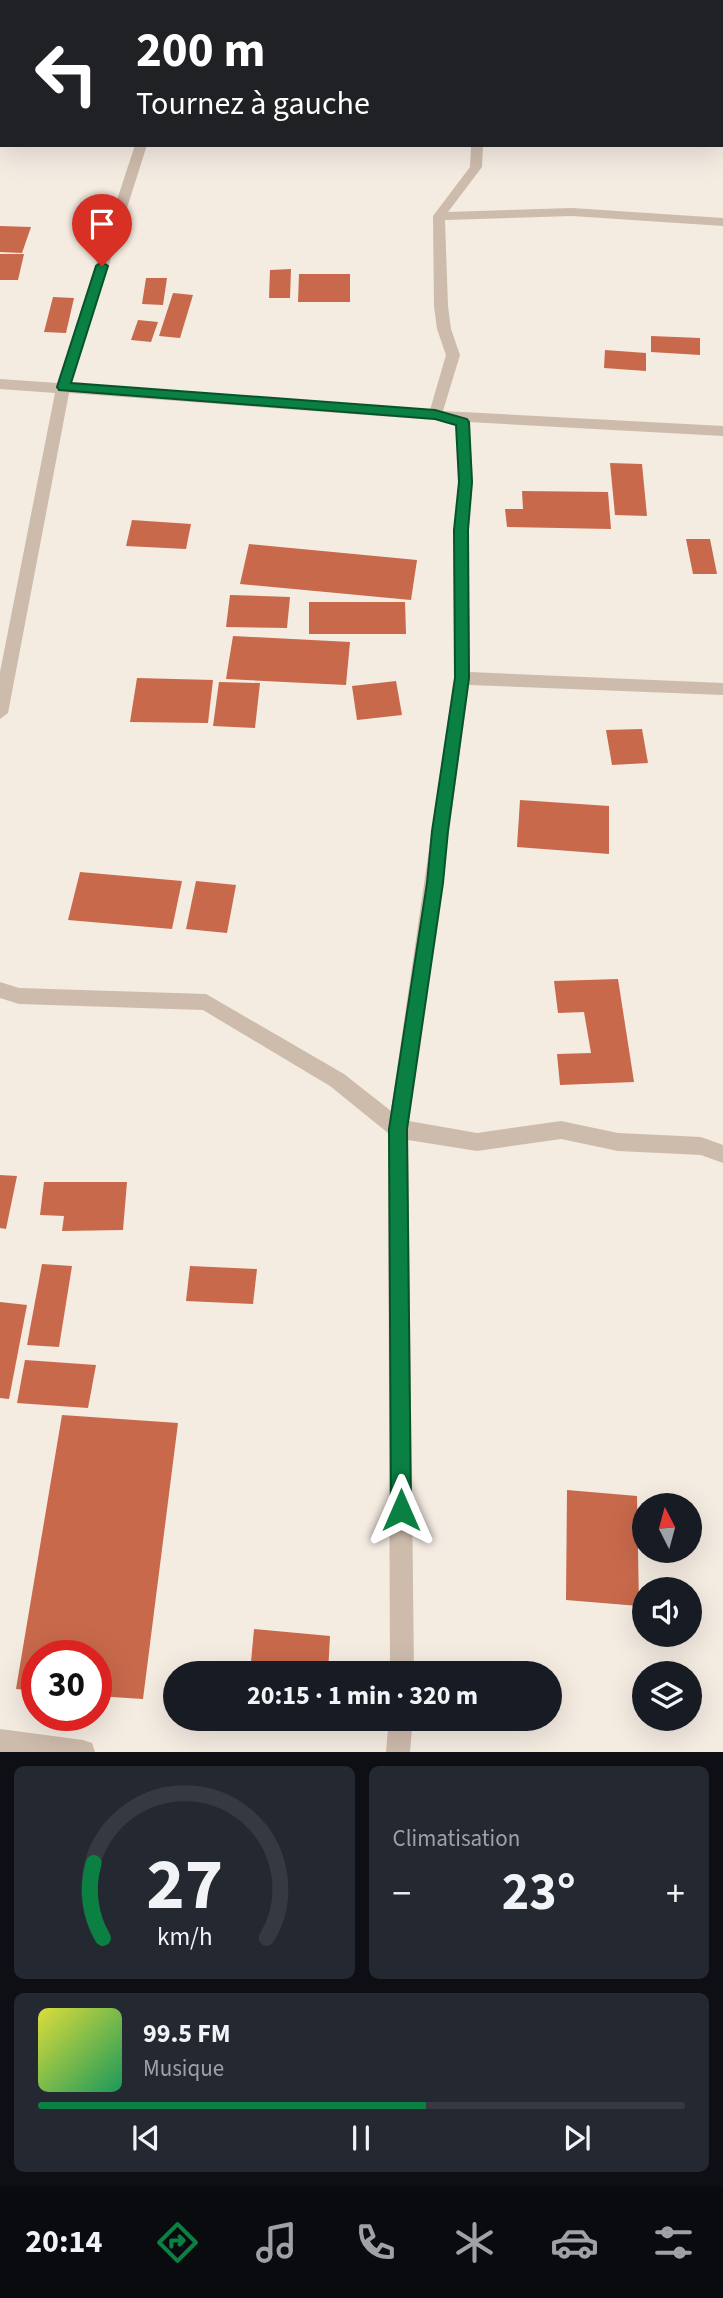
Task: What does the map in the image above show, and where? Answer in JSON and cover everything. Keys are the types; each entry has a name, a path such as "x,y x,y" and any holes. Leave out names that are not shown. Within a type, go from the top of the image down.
{"street":[{"path":"0,713 63,387 140,147"},
{"path":"435,415 453,355 444,329 441,306 439,216 476,167 477,147"},
{"path":"439,216 572,212 723,222"},
{"path":"0,384 435,415 723,431"},
{"path":"402,1661 398,1129 462,678 461,530 466,482 463,422 435,415"},
{"path":"462,678 723,689"},
{"path":"0,990 19,996 206,1002 337,1080 398,1129 477,1142 561,1130 618,1142 701,1146 723,1154"},
{"path":"398,1752 400,1731"},
{"path":"0,1741 83,1752"}],"building":[{"path":"0,226 31,227 22,253 0,252"},
{"path":"0,254 24,254 18,280 0,280"},
{"path":"291,269 290,298 269,298 270,270"},
{"path":"299,274 350,274 350,302 298,302"},
{"path":"146,278 167,278 163,305 142,304"},
{"path":"173,293 193,295 180,338 159,336"},
{"path":"53,297 74,298 66,333 44,332"},
{"path":"138,320 158,322 151,342 131,340"},
{"path":"651,336 700,338 700,355 651,352"},
{"path":"605,350 646,353 646,371 604,368"},
{"path":"610,463 642,464 647,516 615,515"},
{"path":"522,491 608,492 611,529 507,527 505,509 523,509"},
{"path":"132,520 191,524 186,549 126,546"},
{"path":"686,539 710,539 717,574 693,574"},
{"path":"249,544 417,560 411,600 240,584"},
{"path":"230,595 290,597 287,628 226,627"},
{"path":"309,602 405,602 406,634 309,634"},
{"path":"233,636 350,642 346,685 226,679"},
{"path":"137,678 213,680 208,723 130,722"},
{"path":"396,681 402,715 357,720 352,686"},
{"path":"219,682 260,683 255,728 213,726"},
{"path":"642,729 648,763 612,765 606,730"},
{"path":"520,800 609,806 609,854 517,847"},
{"path":"80,872 182,881 172,929 68,920"},
{"path":"196,881 236,885 227,933 186,929"},
{"path":"618,979 634,1082 560,1085 557,1054 591,1053 584,1012 558,1013 554,981"},
{"path":"0,1175 17,1176 6,1229 0,1228"},
{"path":"44,1182 127,1182 123,1230 62,1231 64,1216 40,1215"},
{"path":"42,1264 72,1266 59,1347 27,1345"},
{"path":"190,1266 257,1269 253,1304 186,1301"},
{"path":"0,1302 27,1305 9,1399 0,1398"},
{"path":"25,1360 96,1365 88,1408 17,1403"},
{"path":"62,1415 178,1423 143,1699 112,1697 112,1640 24,1640"},
{"path":"567,1490 632,1496 632,1563 638,1563 638,1577 632,1577 632,1605 566,1600"},
{"path":"254,1629 330,1636 329,1661 251,1661"},
{"path":"21,1659 21,1689 16,1689"}],"route":[{"path":"102,266 63,387 435,415 463,422 462,451 466,482 461,530 462,678 398,1129 401,1510"}]}
